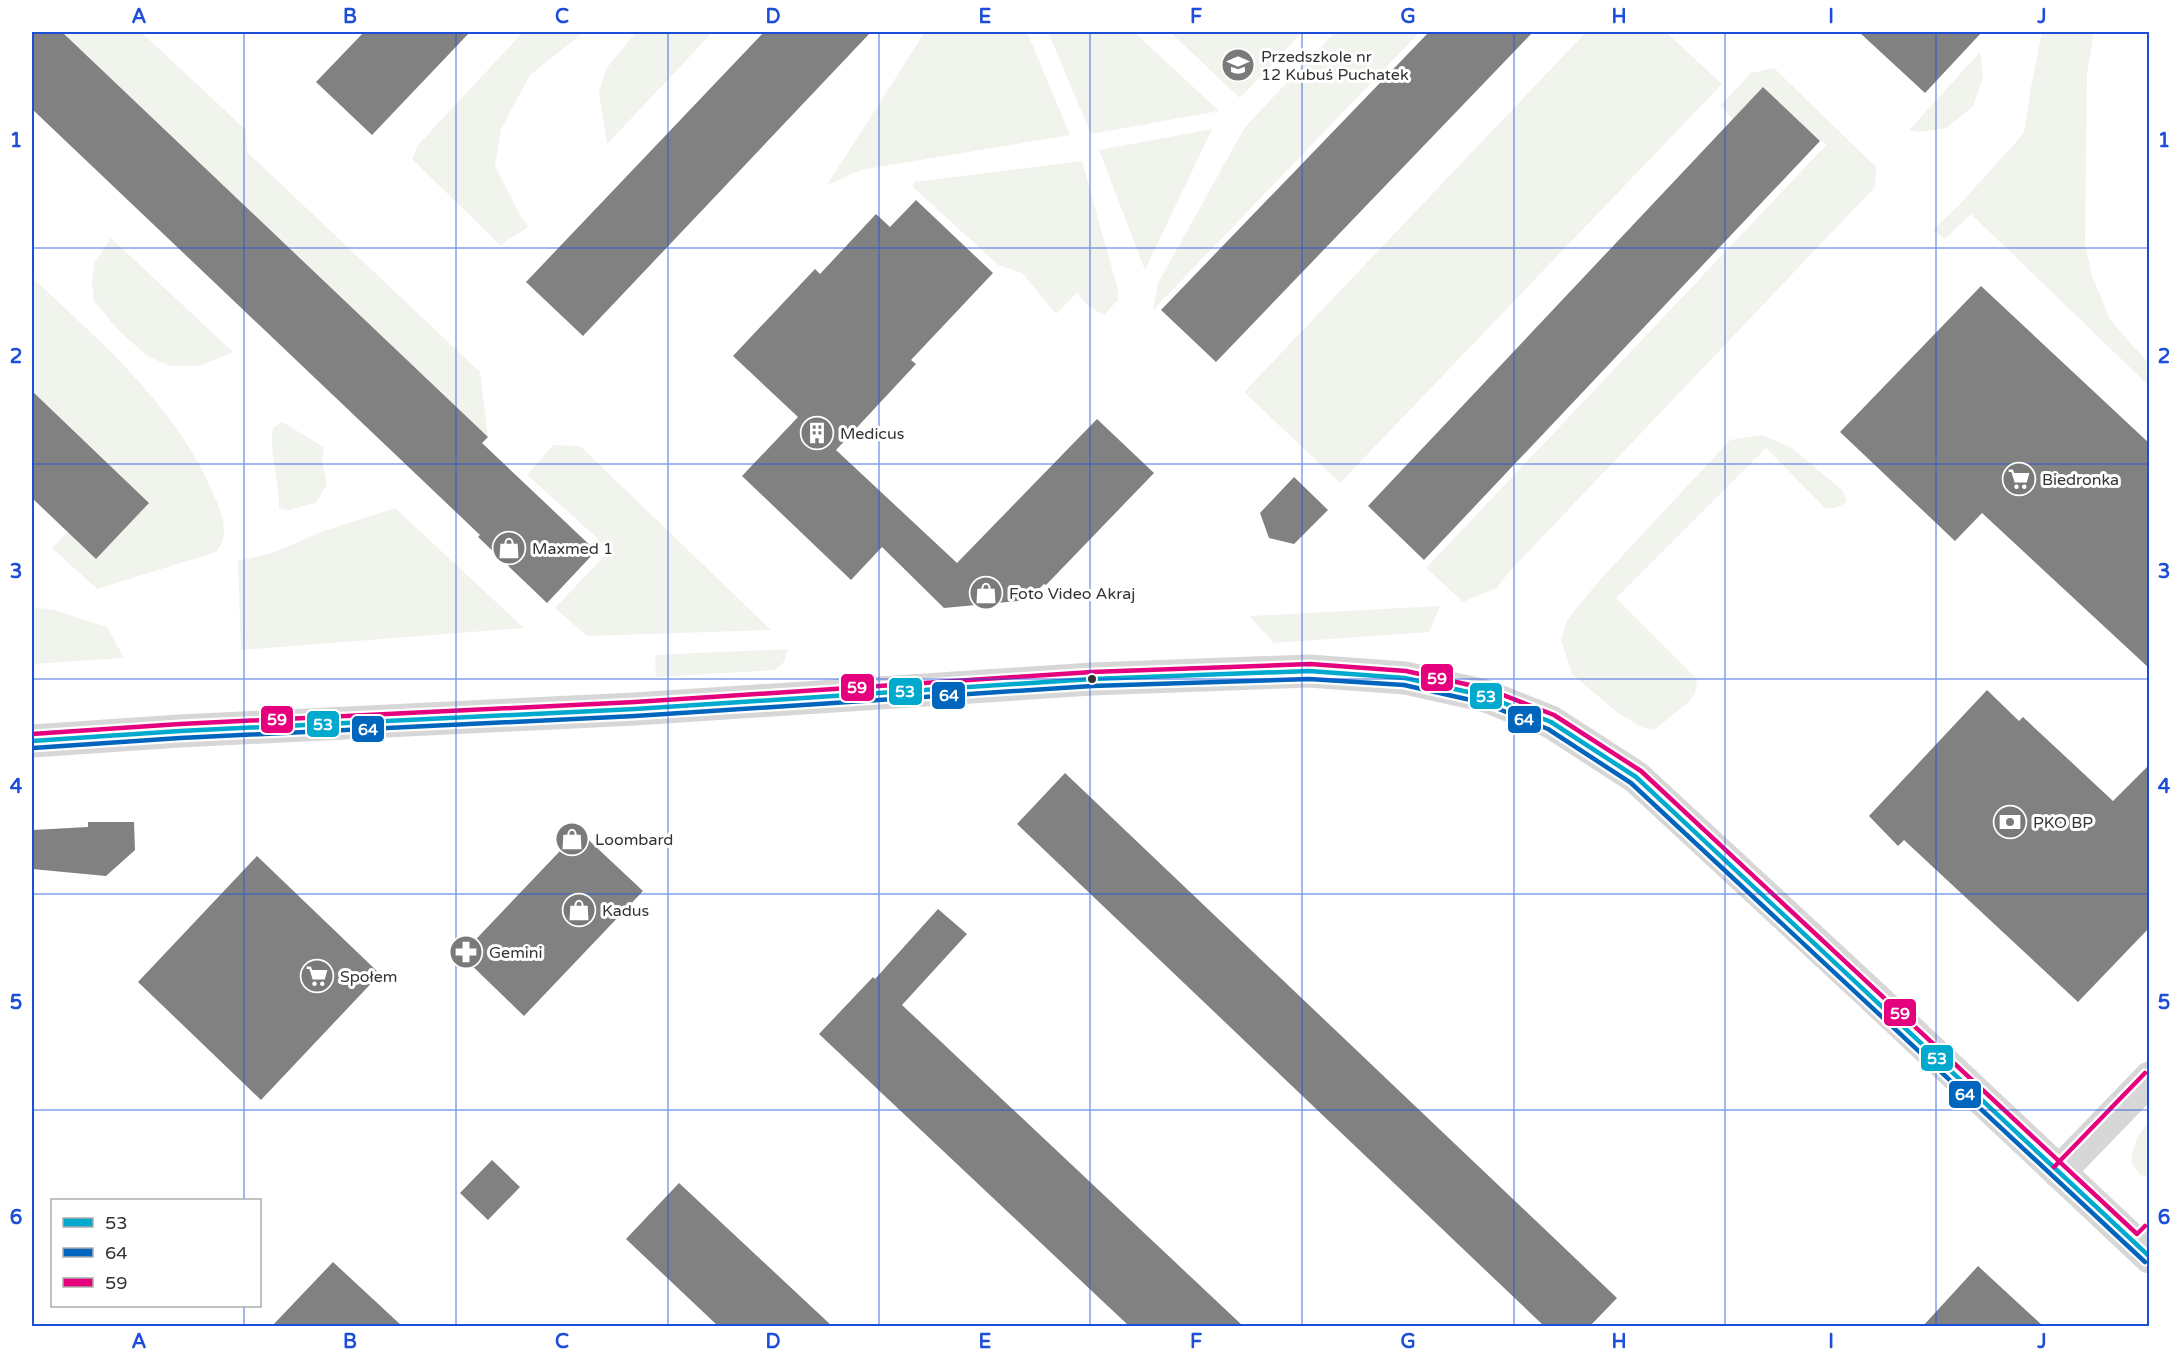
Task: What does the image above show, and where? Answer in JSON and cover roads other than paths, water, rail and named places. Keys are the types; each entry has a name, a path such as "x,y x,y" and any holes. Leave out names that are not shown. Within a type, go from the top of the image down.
{"street":[{"path":"32,741 180,731 624,709 1092,679 1309,671 1416,680 1486,696 1551,722 1636,777 2060,1172 2145,1244"},
{"path":"2060,1172 2150,1078"}],"place":[{"name":"Przedszkole nr 12 Kubuś Puchatek","path":"1238,65"},
{"name":"Medicus","path":"817,433"},
{"name":"Biedronka","path":"2019,479"},
{"name":"Maxmed 1","path":"509,548"},
{"name":"Foto Video Akraj","path":"986,593"},
{"name":"PKO BP","path":"2010,822"},
{"name":"Loombard","path":"572,839"},
{"name":"Kadus","path":"579,910"},
{"name":"Gemini","path":"466,952"},
{"name":"Społem","path":"317,976"}]}
